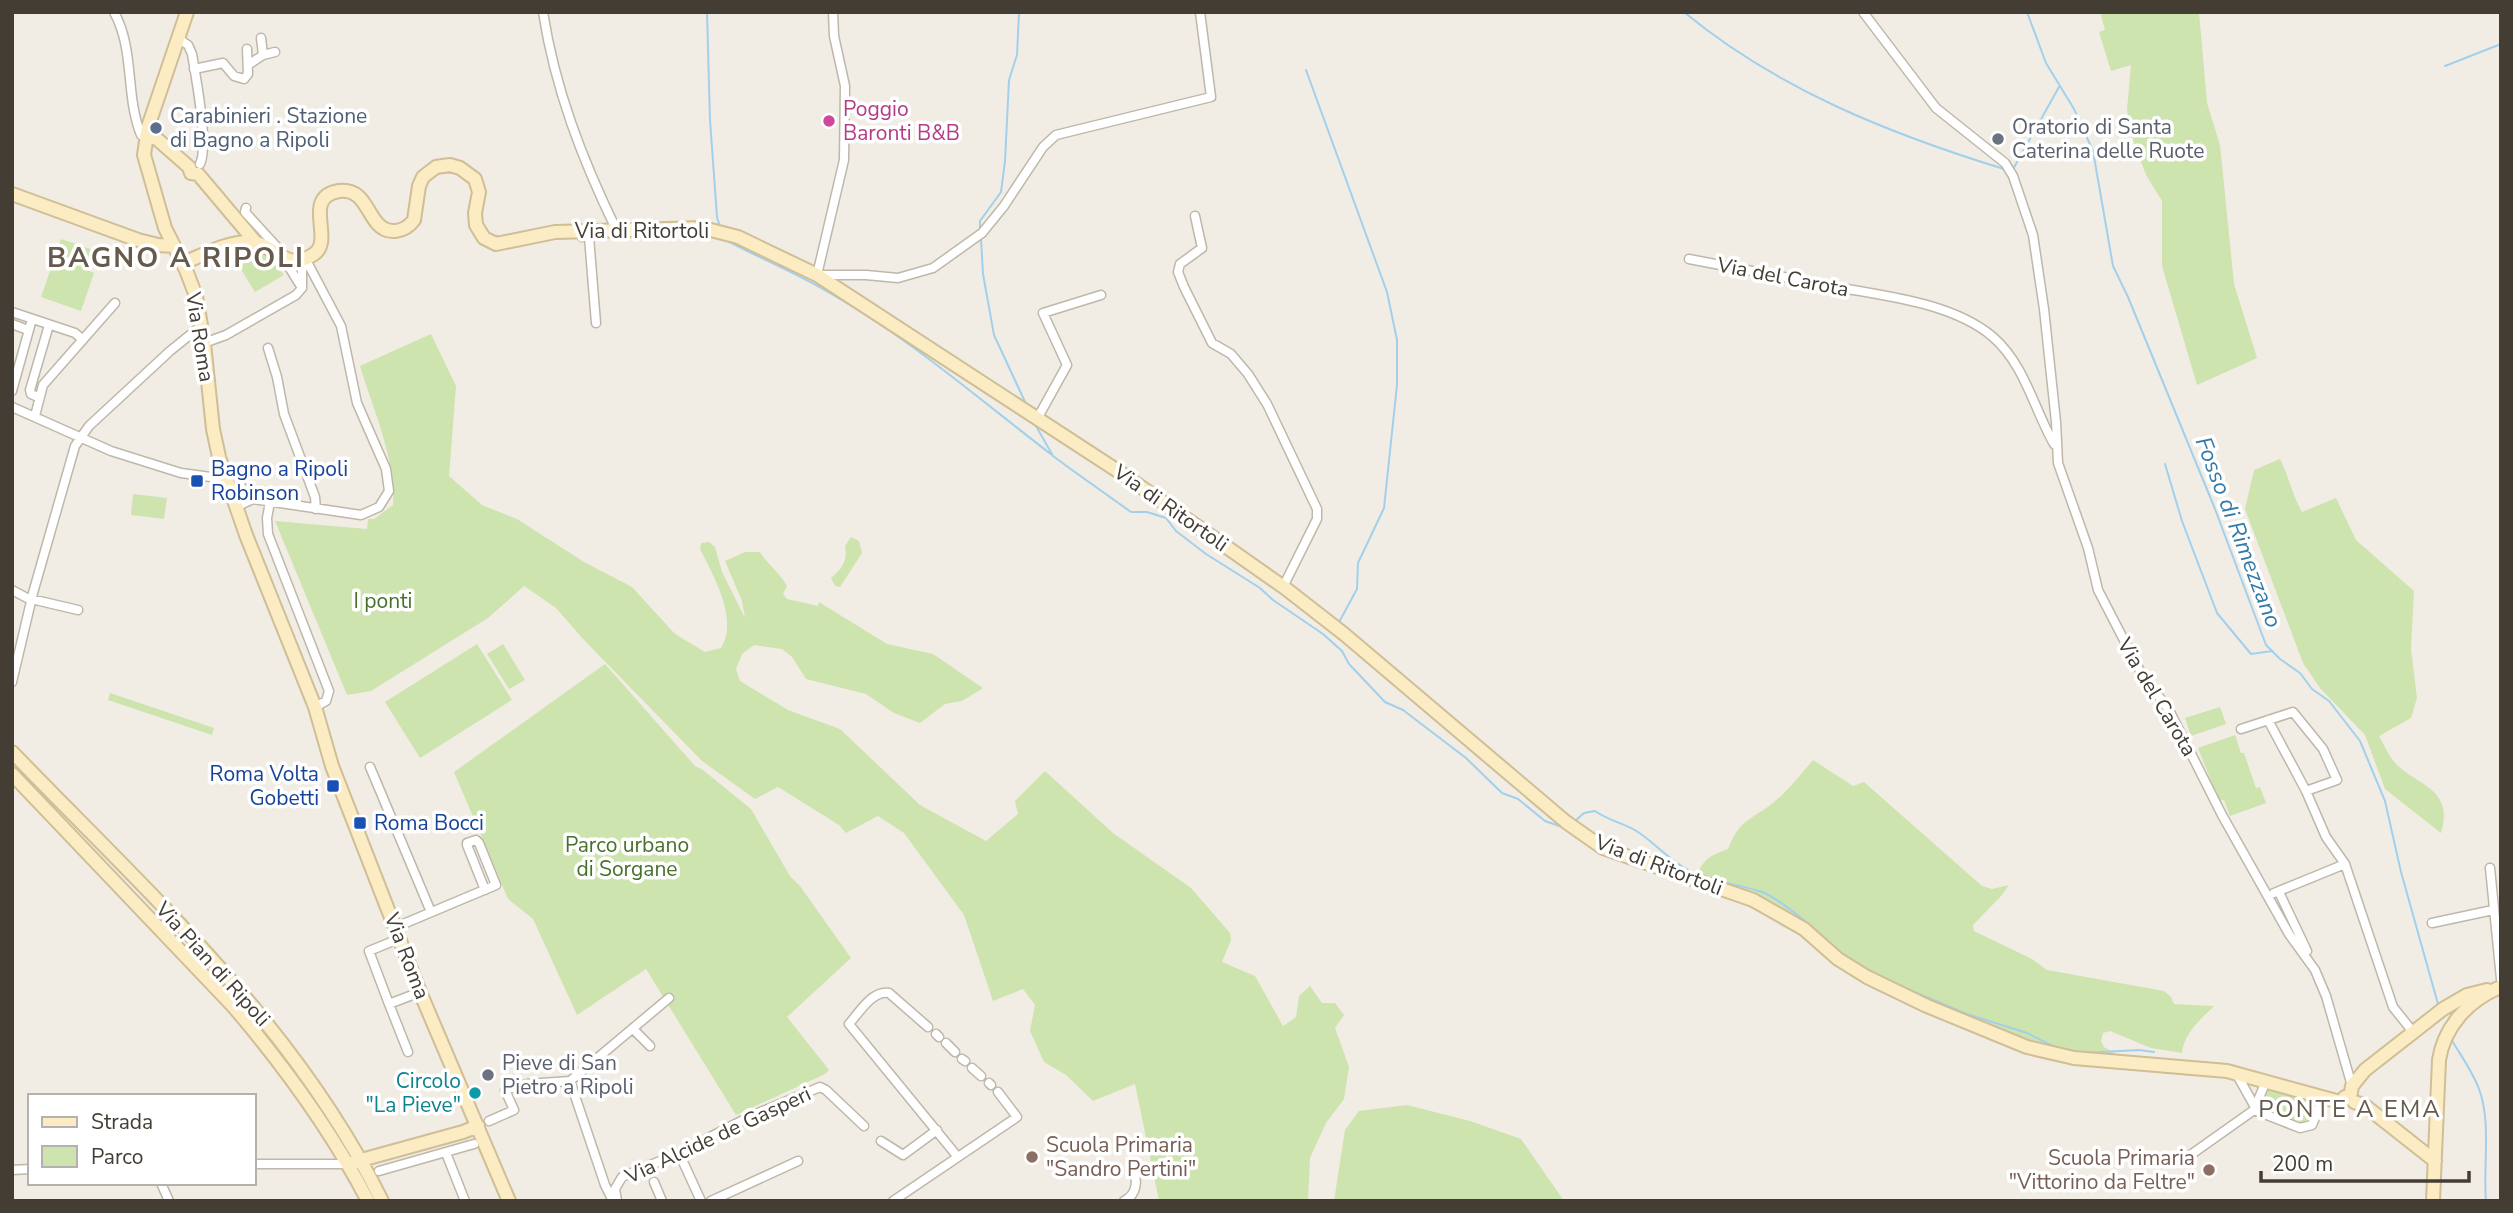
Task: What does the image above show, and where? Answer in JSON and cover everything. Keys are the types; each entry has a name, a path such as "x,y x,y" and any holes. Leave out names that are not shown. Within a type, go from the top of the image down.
{"street":[{"path":"114,12 126,40 129,85 141,135 156,139 196,168 257,244 283,258 294,261 305,258 341,326 356,403 386,469 389,484 384,502 361,515 253,499 241,504"},
{"name":"Via Roma","path":"187,12 146,136 145,163 163,222 194,288 204,343 213,429 224,473 241,504 315,707 332,766 420,992 453,1073 484,1124 509,1201"},
{"path":"543,12 560,93 573,132 591,177 620,229"},
{"path":"833,12 834,36 845,86 844,160 817,275 898,278 933,268 982,233 1004,206 1043,147 1056,135 1211,97 1200,12"},
{"name":"Via del Carota","path":"1863,12 1936,108 2005,163 2013,176 2032,235 2036,260 2056,422 2055,446 2058,463 2088,548 2104,606 2141,673 2169,710 2222,815 2289,934 2315,970"},
{"path":"261,38 263,55"},
{"path":"179,39 189,47 194,69 203,139 203,157 196,168"},
{"path":"194,69 223,63 234,76 244,79 248,74 247,49"},
{"path":"248,65 263,55 275,52"},
{"name":"Via di Ritortoli","path":"302,288 305,258 320,248 320,209 328,196 340,191 352,192 365,203 381,227 392,231 401,230 410,226 416,216 419,186 423,177 433,168 446,165 460,168 475,179 479,192 474,213 476,226 489,242 506,244 524,237 555,232 620,229 703,228 738,237 817,275 1124,475 1283,587 1345,634 1569,825 1603,848 1753,901 1804,929 1838,959 1867,977 1927,1006 2027,1047 2074,1058 2236,1073 2323,1098 2349,1097 2364,1105 2435,1161"},
{"path":"12,194 138,240 174,246"},
{"path":"204,343 226,335 296,295 302,288 275,246 245,212 246,208"},
{"path":"1195,216 1202,248 1180,264 1178,272 1184,287 1212,343 1231,354 1248,374 1267,404 1317,509 1317,519 1283,587"},
{"path":"555,232 564,236 589,236 596,323"},
{"path":"183,263 236,244 257,244"},
{"name":"Via del Carota","path":"1689,258 1924,304 1968,321 1993,337 2006,350 2028,388 2055,446"},
{"path":"1037,419 1067,365 1044,313 1101,295"},
{"path":"35,416 38,397 45,381 115,303"},
{"path":"12,312 75,333 82,339"},
{"path":"12,391 32,319"},
{"path":"12,324 28,330"},
{"path":"38,397 31,394 30,390 49,325"},
{"path":"12,682 75,446 94,420 201,326"},
{"path":"268,348 284,414 315,496 316,509"},
{"path":"12,407 103,448 181,473 224,473"},
{"path":"270,502 268,534 329,691 326,701 315,707"},
{"path":"12,590 32,599 78,610"},
{"path":"2241,729 2292,712 2323,749 2337,780 2306,791"},
{"path":"2268,720 2306,791 2326,837 2345,864 2393,1007 2413,1032"},
{"name":"Via Pian di Ripoli","path":"12,752 242,992 309,1077 362,1160 383,1201"},
{"path":"370,767 430,912"},
{"name":"Via Pian di Ripoli","path":"12,774 241,1016 289,1074 348,1164 368,1201"},
{"path":"408,1052 369,951 430,912 496,886 479,843 475,840 466,844"},
{"path":"2267,894 2279,892 2345,864"},
{"path":"2490,868 2500,985"},
{"name":"Via del Carota","path":"2279,892 2326,996 2349,1097"},
{"path":"2432,923 2493,909"},
{"path":"2349,1097 2365,1070 2440,1011 2473,993 2500,985"},
{"path":"2433,1201 2439,1060 2448,1031 2477,1000 2500,985"},
{"path":"389,1004 420,992"},
{"path":"928,1027 888,993 883,992 876,994 849,1024 957,1156"},
{"path":"256,1164 348,1164 484,1124 514,1110 505,1090 527,1084 570,1081 669,998"},
{"path":"633,1028 650,1046"},
{"path":"946,1044 955,1052"},
{"path":"972,1068 981,1076"},
{"path":"2236,1073 2254,1108 2300,1128 2312,1125 2323,1098"},
{"path":"570,1081 605,1185 615,1201"},
{"path":"2189,1156 2254,1108 2266,1081"},
{"name":"Via Alcide de Gasperi","path":"615,1201 615,1189 620,1178 679,1153 751,1116 820,1087 864,1126"},
{"path":"893,1201 1017,1117 998,1093"},
{"path":"881,1141 903,1155 937,1130"},
{"path":"425,1143 429,1158"},
{"path":"379,1171 474,1144"},
{"path":"446,1153 465,1201"},
{"path":"679,1153 701,1201"},
{"path":"711,1201 798,1161"},
{"path":"1126,1200 1136,1186 1134,1167"},
{"path":"654,1182 662,1201"},
{"path":"162,1185 169,1201"}],"green space":[{"path":"2100,12 2199,12 2207,103 2220,145 2234,284 2257,358 2197,385 2162,266 2162,201 2146,175 2134,143 2127,110 2131,65 2111,71 2099,32 2105,30"},
{"path":"61,239 96,251 92,252 85,269 94,273 81,311 41,297"},
{"path":"252,249 264,252 284,275 255,292 231,253"},
{"name":"I ponti","path":"431,334 456,386 449,476 482,505 517,519 584,562 632,587 675,634 705,652 721,648 727,624 722,597 700,549 701,543 709,542 715,547 722,572 745,618 742,601 725,561 745,552 760,552 787,586 783,594 787,599 818,606 819,602 887,644 933,654 983,688 962,701 945,704 920,723 894,713 866,694 806,679 792,657 782,649 754,645 742,654 736,669 740,681 788,710 840,729 920,805 986,841 1018,814 1015,801 1045,771 1113,833 1191,888 1230,933 1231,940 1222,962 1255,976 1283,1026 1296,1017 1299,996 1310,986 1322,1003 1335,1003 1344,1015 1335,1028 1349,1067 1344,1099 1326,1123 1310,1158 1308,1201 1159,1201 1135,1084 1093,1101 1066,1075 1044,1062 1030,1031 1035,1005 1023,989 993,1001 964,915 904,833 878,816 846,833 839,825 778,787 755,799 702,761 556,608 524,586 488,618 371,691 347,695 275,521 367,529 368,519 374,519 393,505 387,452 360,366"},
{"path":"2280,459 2302,512 2336,498 2356,540 2414,591 2411,649 2417,698 2411,718 2379,736 2397,765 2439,798 2444,819 2441,833 2385,789 2365,735 2320,688 2303,663 2245,509 2254,470"},
{"path":"133,494 167,498 164,519 131,515"},
{"path":"851,537 859,541 862,553 840,587 835,586 831,578 843,564 845,546"},
{"path":"477,644 512,700 420,758 385,702"},
{"path":"503,644 525,680 509,689 487,654"},
{"name":"Parco urbano di Sorgane","path":"605,664 695,766 751,809 790,876 851,958 787,1017 829,1070 736,1115 646,969 577,1015 533,919 508,899 454,772"},
{"path":"110,693 214,728 212,735 108,700"},
{"path":"2220,707 2226,724 2191,736 2185,718"},
{"path":"2235,735 2256,788 2260,787 2266,803 2230,816 2224,800 2219,801 2198,748"},
{"path":"1813,760 1853,786 1864,782 1982,886 1992,889 2009,885 1973,925 1974,931 2032,959 2047,970 2164,991 2174,1004 2214,1006 2190,1033 2182,1053 2151,1048 2110,1031 2103,1033 2101,1041 2104,1047 2121,1057 2075,1054 2040,1046 1885,982 1832,950 1811,931 1756,895 1696,877 1705,862 1728,849 1742,825 1779,797"},
{"path":"2268,1085 2319,1101 2310,1123 2260,1109"},
{"path":"1407,1105 1470,1121 1521,1139 1564,1201 1334,1201 1345,1130 1359,1111"}],"waterway":[{"path":"707,12 710,120 720,227"},
{"path":"980,230 980,221 1001,192 1009,80 1017,55 1019,12"},
{"path":"1684,12 1757,64 1836,106 1919,141 2004,169"},
{"name":"Fosso di Rimezzano","path":"2027,12 2046,63 2074,109 2093,151 2113,266 2215,509 2266,645 2300,673 2312,689 2329,701 2360,741 2385,801 2401,872 2438,1004"},
{"path":"2445,66 2501,44"},
{"path":"1306,70 1387,292 1397,340 1397,385 1384,508 1358,563 1357,589 1338,624"},
{"path":"2012,171 2059,87"},
{"path":"981,239 983,274 994,335 1026,404"},
{"path":"728,241 816,285 858,310 943,369 1052,455"},
{"path":"1036,426 1053,456 1131,512 1147,512 1166,518 1176,531 1206,554 1260,588 1323,634 1342,651 1349,664 1385,702 1403,710 1466,758 1502,793 1518,799 1545,821 1565,828"},
{"path":"2165,464 2182,521 2217,613 2251,654 2272,651"},
{"path":"1575,821 1584,813 1595,811 1638,832 1690,871 1762,892 1801,918 1838,951"},
{"path":"1857,964 1886,979"},
{"path":"1900,986 1967,1014 2027,1033 2055,1047 2083,1053 2139,1050 2154,1052"},
{"name":"Fosso di Rimezzano","path":"2451,1039 2474,1078 2483,1104 2486,1132 2486,1201"}],"place":[{"name":"Poggio Baronti B&B","path":"829,121"},
{"name":"Carabinieri . Stazione di Bagno a Ripoli","path":"156,128"},
{"name":"Oratorio di Santa Caterina delle Ruote","path":"1998,139"},
{"name":"Bagno a Ripoli Robinson","path":"197,481"},
{"name":"Roma Volta Gobetti","path":"333,786"},
{"name":"Roma Bocci","path":"360,823"},
{"name":"Pieve di San Pietro a Ripoli","path":"488,1075"},
{"name":"Circolo \"La Pieve\"","path":"475,1093"},
{"name":"Scuola Primaria \"Sandro Pertini\"","path":"1032,1157"},
{"name":"Scuola Primaria \"Vittorino da Feltre\"","path":"2209,1170"}],"district":[{"name":"BAGNO A RIPOLI","path":"176,257"},
{"name":"PONTE A EMA","path":"2350,1109"}]}
